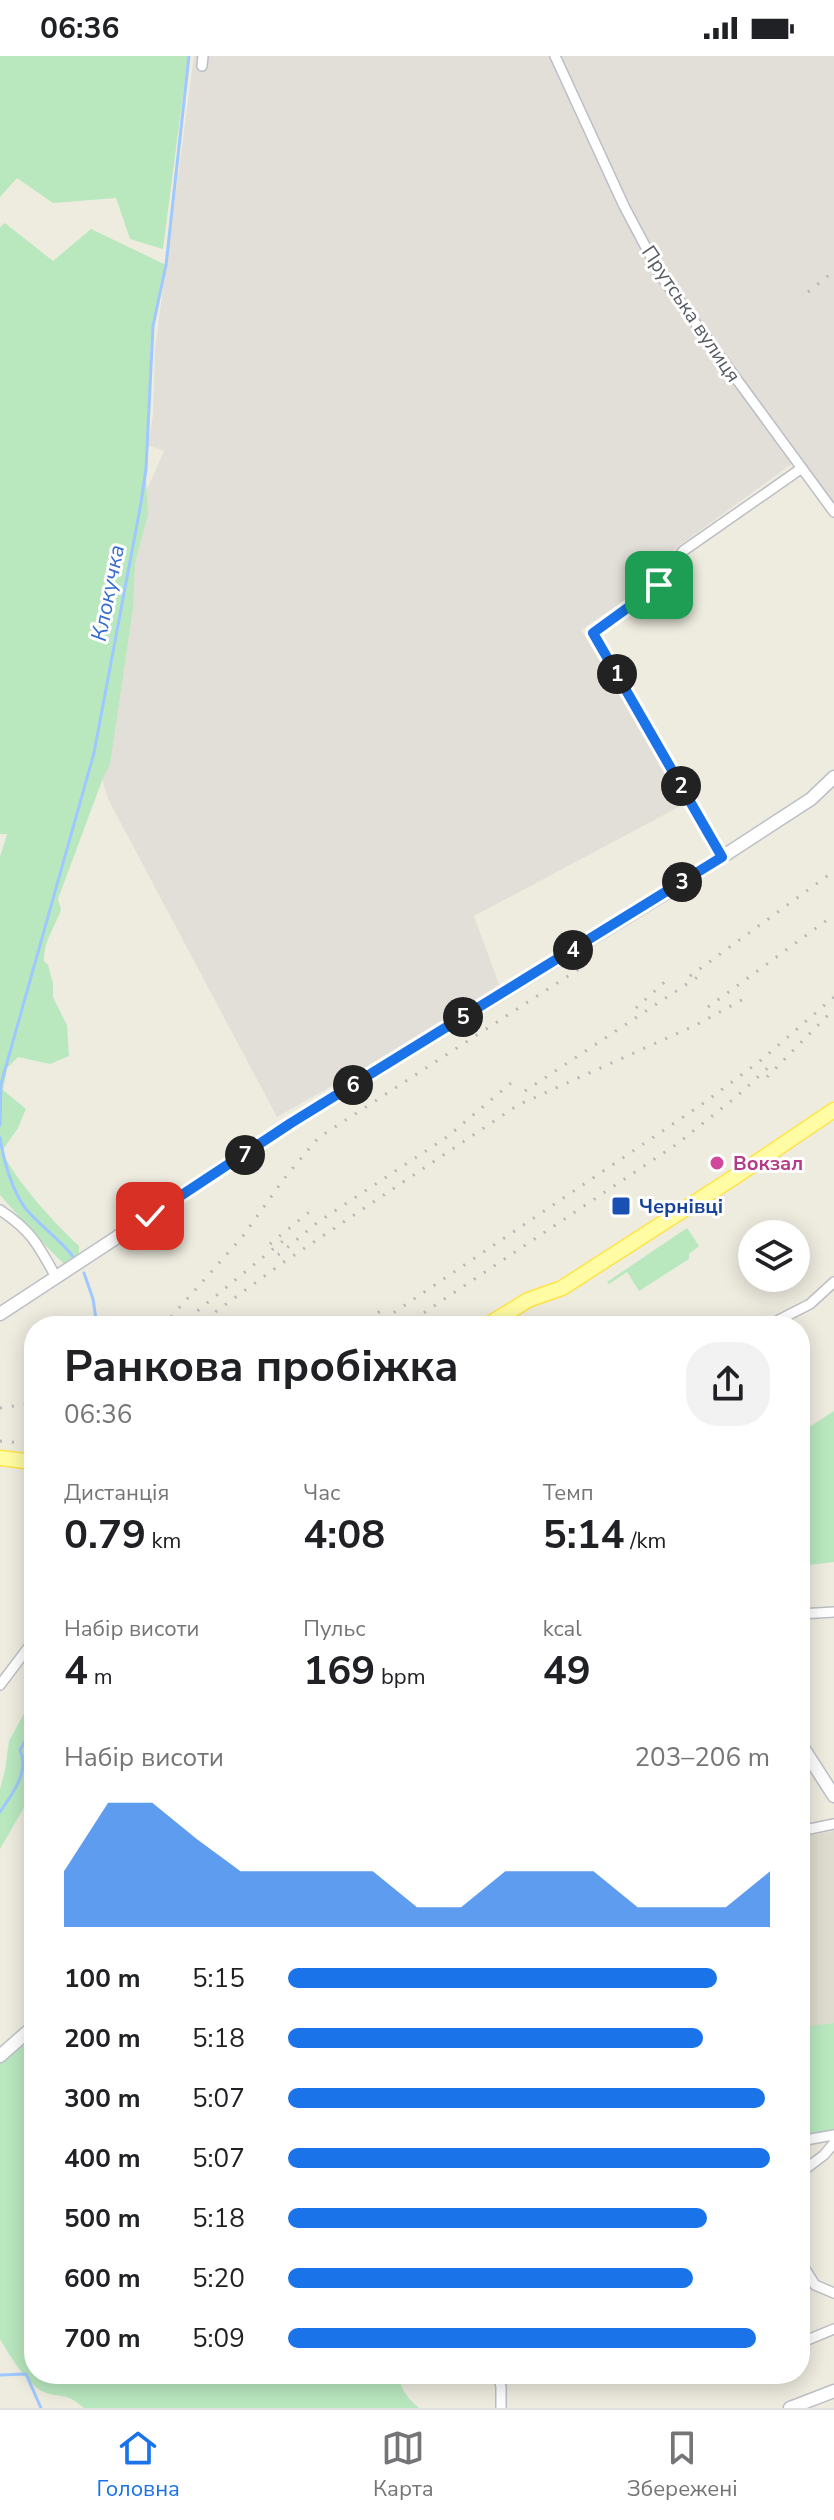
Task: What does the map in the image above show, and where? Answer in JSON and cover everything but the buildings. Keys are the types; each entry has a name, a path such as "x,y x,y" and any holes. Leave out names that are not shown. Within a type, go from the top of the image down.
{"main road":[{"path":"502,1316 528,1300 562,1288 834,1110"},
{"path":"0,1458 24,1461"}],"street":[{"name":"Прутська вулиця","path":"555,56 624,206 661,276 834,512"},
{"path":"722,857 593,633 659,585 683,551 802,468"},
{"path":"0,1314 291,1123 722,857 811,799 834,777"},
{"path":"0,1210 19,1222 37,1241 56,1277"},
{"path":"787,1316 810,1304 834,1282"},
{"path":"810,1613 834,1612"},
{"path":"0,1685 24,1653"},
{"path":"810,1759 834,1796"},
{"path":"810,1829 834,1824"},
{"path":"0,2056 24,2035"},
{"path":"810,2139 834,2135"},
{"path":"810,2166 834,2143"},
{"path":"810,2277 815,2285 834,2293"},
{"path":"810,2339 834,2329"},
{"path":"500,2384 501,2408"},
{"path":"790,2408 834,2391"}],"shaded area":[{"path":"194,56 551,56 658,278 793,463 673,550 650,583 581,630 688,802 474,916 501,990 277,1117 108,799 94,753 141,503 164,451 148,445 153,415 155,349"},
{"path":"558,56 834,56 834,505 665,274"},
{"path":"834,1831 834,2131 817,2133 810,2083 810,1835"}],"green space":[{"path":"0,56 188,56 163,249 130,239 116,198 53,203 17,178 0,197"},
{"path":"5,223 53,261 91,229 166,265 151,340 146,480 148,514 135,563 133,608 110,764 58,899 61,910 44,954 53,983 53,997 67,1025 69,1056 50,1064 18,1057 7,1068 3,1090 26,1109 18,1128 2,1151 26,1188 79,1246 79,1253 64,1264 0,1195 0,857 7,834 0,834 0,227"},
{"path":"687,1228 699,1246 689,1254 689,1259 639,1291 627,1272 609,1284 607,1282"},
{"path":"834,1411 834,1562 810,1565 810,1427"},
{"path":"24,1713 24,1808 0,1849 0,1789 9,1741"},
{"path":"834,2023 834,2131 810,2134 810,2026"},
{"path":"20,2044 24,2046 24,2375 0,2339 0,2062"},
{"path":"32,2384 401,2384 419,2408 84,2408 72,2399 38,2389"}],"waterway":[{"name":"Клокучка","path":"0,1125 1,1084 94,753 141,503 146,469 153,326 166,265 189,56"},
{"name":"Клокучка","path":"0,1137 9,1174 21,1202 75,1259"},
{"path":"84,1273 96,1316"},
{"name":"Клокучка","path":"0,1812 21,1775 23,1758 20,1750 24,1743"},
{"name":"Клокучка","path":"0,2375 24,2374"},
{"name":"Клокучка","path":"30,2384 41,2408"}],"railway":[{"path":"808,292 834,271"},
{"path":"690,976 834,871"},
{"path":"708,1007 834,915"},
{"path":"172,1316 243,1236 318,1138 585,965"},
{"path":"525,1091 702,974"},
{"path":"636,1008 669,978"},
{"path":"210,1316 281,1264 518,1105 696,1025 749,996"},
{"path":"389,1316 701,1105 760,1061 834,997"},
{"path":"767,1077 834,1009"},
{"path":"419,1316 677,1144 772,1064"},
{"path":"278,1255 318,1222 447,1137 517,1078"},
{"path":"270,1244 314,1208"},
{"path":"191,1316 284,1240"},
{"path":"373,1316 382,1310"},
{"path":"0,1408 24,1404"},
{"path":"0,1441 24,1443"}],"place":[{"name":"Вокзал","path":"717,1163"},
{"name":"Чернівці","path":"621,1206"}],"route":[{"path":"150,1216 291,1123 722,857 593,633 659,585"}]}
